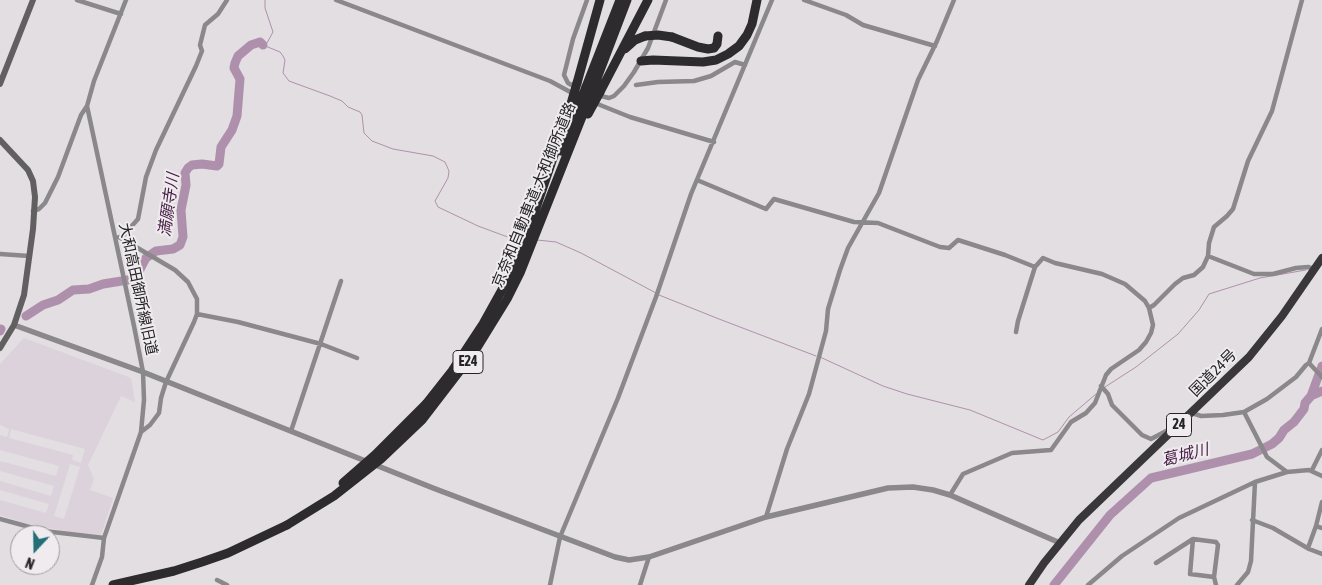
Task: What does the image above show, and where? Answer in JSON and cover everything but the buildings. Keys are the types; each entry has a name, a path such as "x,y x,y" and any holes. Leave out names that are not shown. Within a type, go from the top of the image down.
{"highway":[{"path":"522,249 568,114 600,0"},
{"name":"京奈和自動車道;大和御所道路","path":"113,585 174,571 202,562 236,549 287,525 334,496 381,459 422,420 458,375 491,327 520,273 573,141 578,135 620,0"},
{"name":"京奈和自動車道;大和御所道路","path":"287,525 354,474 426,404 483,324 513,270 593,90 627,0"},
{"path":"619,56 648,0"},
{"path":"642,61 695,62 710,61 722,57 739,46 747,34 752,24 757,0"},
{"path":"593,90 634,40 645,36 672,37 708,49 714,48 717,44 718,36 720,43 716,51 706,59 695,62"},
{"name":"国道24号","path":"1030,585 1078,520 1233,374 1261,343 1322,258"}],"main road":[{"path":"0,84 33,0"},
{"path":"0,140 28,170 33,182 34,191 33,229 24,295 14,325 0,348"}],"street":[{"path":"77,0 121,14"},
{"name":"大和高田御所線旧道","path":"92,585 102,557 104,538 141,432 144,400 143,372 124,278 118,237 87,106 94,81 126,0"},
{"path":"141,432 157,417 166,382 184,347 197,314 197,300 188,282 175,270 118,237 138,219 146,177 156,150 202,51 200,45 205,25 218,14 227,0"},
{"path":"336,0 406,28 541,77 570,93 630,117 714,142"},
{"path":"588,0 573,39 564,74 568,83 609,98 614,96 624,86 642,61 666,0"},
{"path":"550,585 560,537 618,398 697,180 772,0"},
{"path":"804,0 846,15 863,25 935,46"},
{"path":"766,517 787,449 809,394 826,330 828,309 835,283 848,248 879,193 918,80 935,46 954,0"},
{"path":"1149,308 1175,284 1183,278 1194,275 1203,267 1208,256 1214,227 1228,216 1233,209 1248,161 1272,111 1302,0"},
{"path":"636,85 694,81 711,76 734,62 745,65"},
{"path":"33,211 39,209 44,203 58,177 81,115 87,106"},
{"path":"697,180 766,209 774,199 854,222 878,224 940,247 949,248 958,240 1035,267"},
{"path":"0,254 29,256"},
{"path":"1208,256 1254,274 1273,274 1296,268 1308,267 1314,269"},
{"path":"950,495 963,474 1012,453 1051,450 1071,422 1086,413 1095,403 1106,375 1111,369 1139,350 1152,333 1153,325 1145,300 1126,284 1102,274 1042,258 1035,267 1016,332"},
{"path":"291,431 341,281"},
{"path":"197,314 238,322 320,344 357,358"},
{"path":"14,325 143,372 560,537 615,557 629,560 649,558 766,517 888,488 913,487 950,495 1060,543"},
{"path":"1311,365 1322,329"},
{"path":"1192,413 1201,416 1244,412 1267,399 1296,378 1306,365 1311,365"},
{"path":"1311,365 1322,377"},
{"path":"1101,387 1106,391 1112,405 1142,435 1151,439 1180,424"},
{"path":"1244,412 1267,457 1287,472"},
{"path":"1312,470 1322,450"},
{"path":"1088,585 1122,556 1179,518 1255,482 1287,472 1312,470 1322,476"},
{"path":"1236,585 1248,572 1251,561 1255,482"},
{"path":"1308,548 1322,502"},
{"path":"0,518 44,531 104,538"},
{"path":"1252,520 1322,554"},
{"path":"1316,526 1322,528"},
{"path":"1193,539 1190,574 1214,577"},
{"path":"1156,563 1193,539 1216,542 1218,545 1214,577 1216,585"},
{"path":"640,585 649,558"},
{"path":"217,580 227,585"}],"shaded area":[{"path":"24,338 131,378 135,402 121,396 88,465 94,479 90,490 113,498 100,538 60,530 60,525 34,525 0,515 0,500 46,513 49,504 0,490 0,481 51,496 54,486 0,471 0,461 56,476 59,466 0,450 0,435 7,437 9,429 0,425 0,364","holes":["11,429 85,449 81,463 72,460 73,455 9,438","70,464 80,467 64,519 54,516"]}],"waterway":[{"path":"263,45 267,43 273,32 265,8 265,0"},
{"name":"満願寺川","path":"26,316 73,290 89,289 103,284 134,279 146,258 156,251 173,249 180,245 183,237 181,210 186,185 185,173 192,165 217,166 219,164 221,147 232,130 237,116 240,79 234,68 235,63 238,56 251,45 260,42 263,45"},
{"path":"263,45 280,52 283,56 285,60 283,73 289,81 342,101 348,107 360,112 364,133 372,141 393,149 433,156 445,162 449,171 448,178 435,201 438,207 478,226 505,236 521,239"},
{"path":"537,240 556,242 581,253 656,293"},
{"path":"1105,387 1136,367 1178,334 1199,310 1209,294 1260,278 1306,270"},
{"path":"659,295 816,356"},
{"path":"820,357 883,386 970,410 1043,440 1058,432 1069,417 1096,394"},
{"name":"葛城川","path":"1054,585 1110,515 1151,478 1252,454 1272,444 1304,409 1322,366"},
{"path":"1311,396 1322,391"}]}
